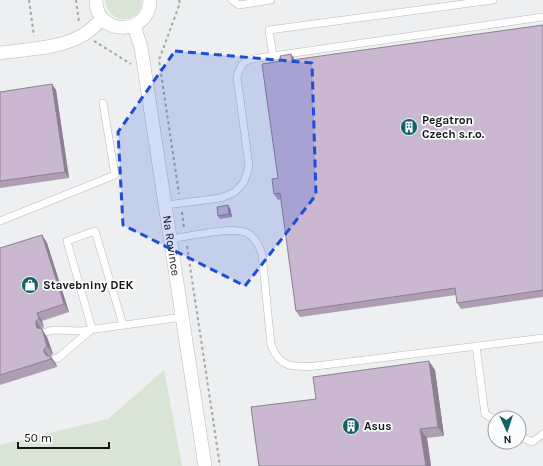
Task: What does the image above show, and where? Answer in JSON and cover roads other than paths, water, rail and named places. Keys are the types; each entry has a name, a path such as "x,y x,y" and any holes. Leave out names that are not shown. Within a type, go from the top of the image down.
{"street":[{"path":"96,0 98,12 102,19 117,28 134,26 141,22 147,14 150,6 150,0"},
{"path":"0,53 55,45 68,41 83,35 102,19"},
{"name":"Na Rovince","path":"134,26 141,47 205,466"}],"lane":[{"path":"232,0 239,5 271,0"},
{"path":"273,56 269,30 493,0"},
{"path":"166,205 221,198 235,192 244,182 249,166 237,77 240,67 245,61 543,17"},
{"path":"0,221 115,175 103,103"},
{"path":"171,239 229,230 246,232 256,242 262,254 271,345 274,354 287,365 296,367 316,366 543,338"},
{"path":"92,329 67,241 95,231 123,325"},
{"path":"46,332 52,330 81,331 183,317"},
{"path":"54,359 58,358 92,329"},
{"path":"476,346 485,414 487,415"},
{"path":"527,440 532,442 543,434"}],"place":[{"name":"Pegatron Czech s.r.o.","path":"409,127"},
{"name":"Stavebniny DEK","path":"30,285"},
{"name":"Asus","path":"351,426"}]}
